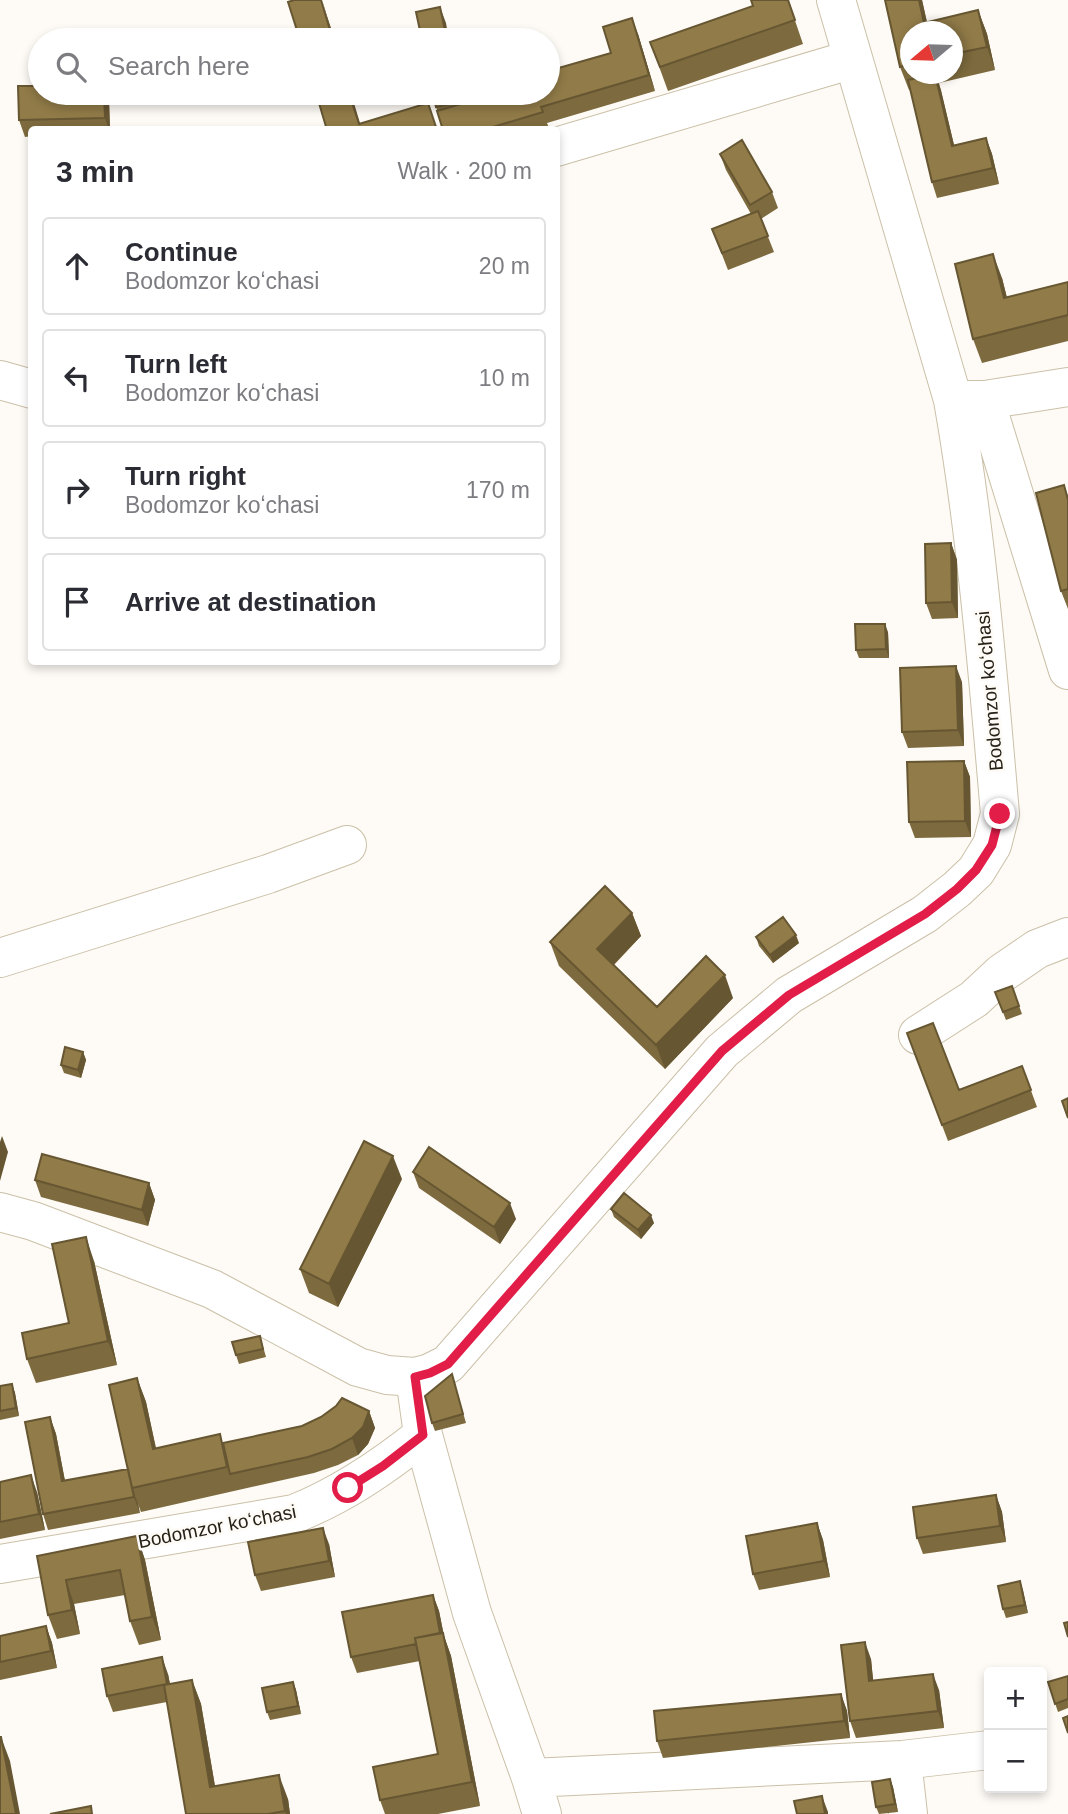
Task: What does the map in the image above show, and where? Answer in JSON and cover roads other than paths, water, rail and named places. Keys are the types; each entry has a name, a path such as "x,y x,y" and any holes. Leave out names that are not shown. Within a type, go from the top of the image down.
{"street":[{"path":"836,0 853,59 969,400 1068,670"},
{"path":"560,146 853,59"},
{"path":"0,380 28,388"},
{"path":"969,400 1068,387"},
{"name":"Bodomzor koʻchasi","path":"415,1377 448,1364 722,1051 789,995 925,914 976,870 992,845 1000,814 978,575 964,466 969,400"},
{"path":"0,958 268,874 347,845"},
{"path":"918,1035 974,999 1002,973 1037,949 1068,937"},
{"path":"0,1212 33,1221 212,1289 358,1367 387,1375 415,1377 423,1435 472,1613 542,1814"},
{"name":"Bodomzor koʻchasi","path":"0,1564 294,1514 324,1502 348,1488 383,1466 423,1435"},
{"path":"531,1778 902,1760 984,1751"},
{"path":"902,1760 908,1814"}]}
